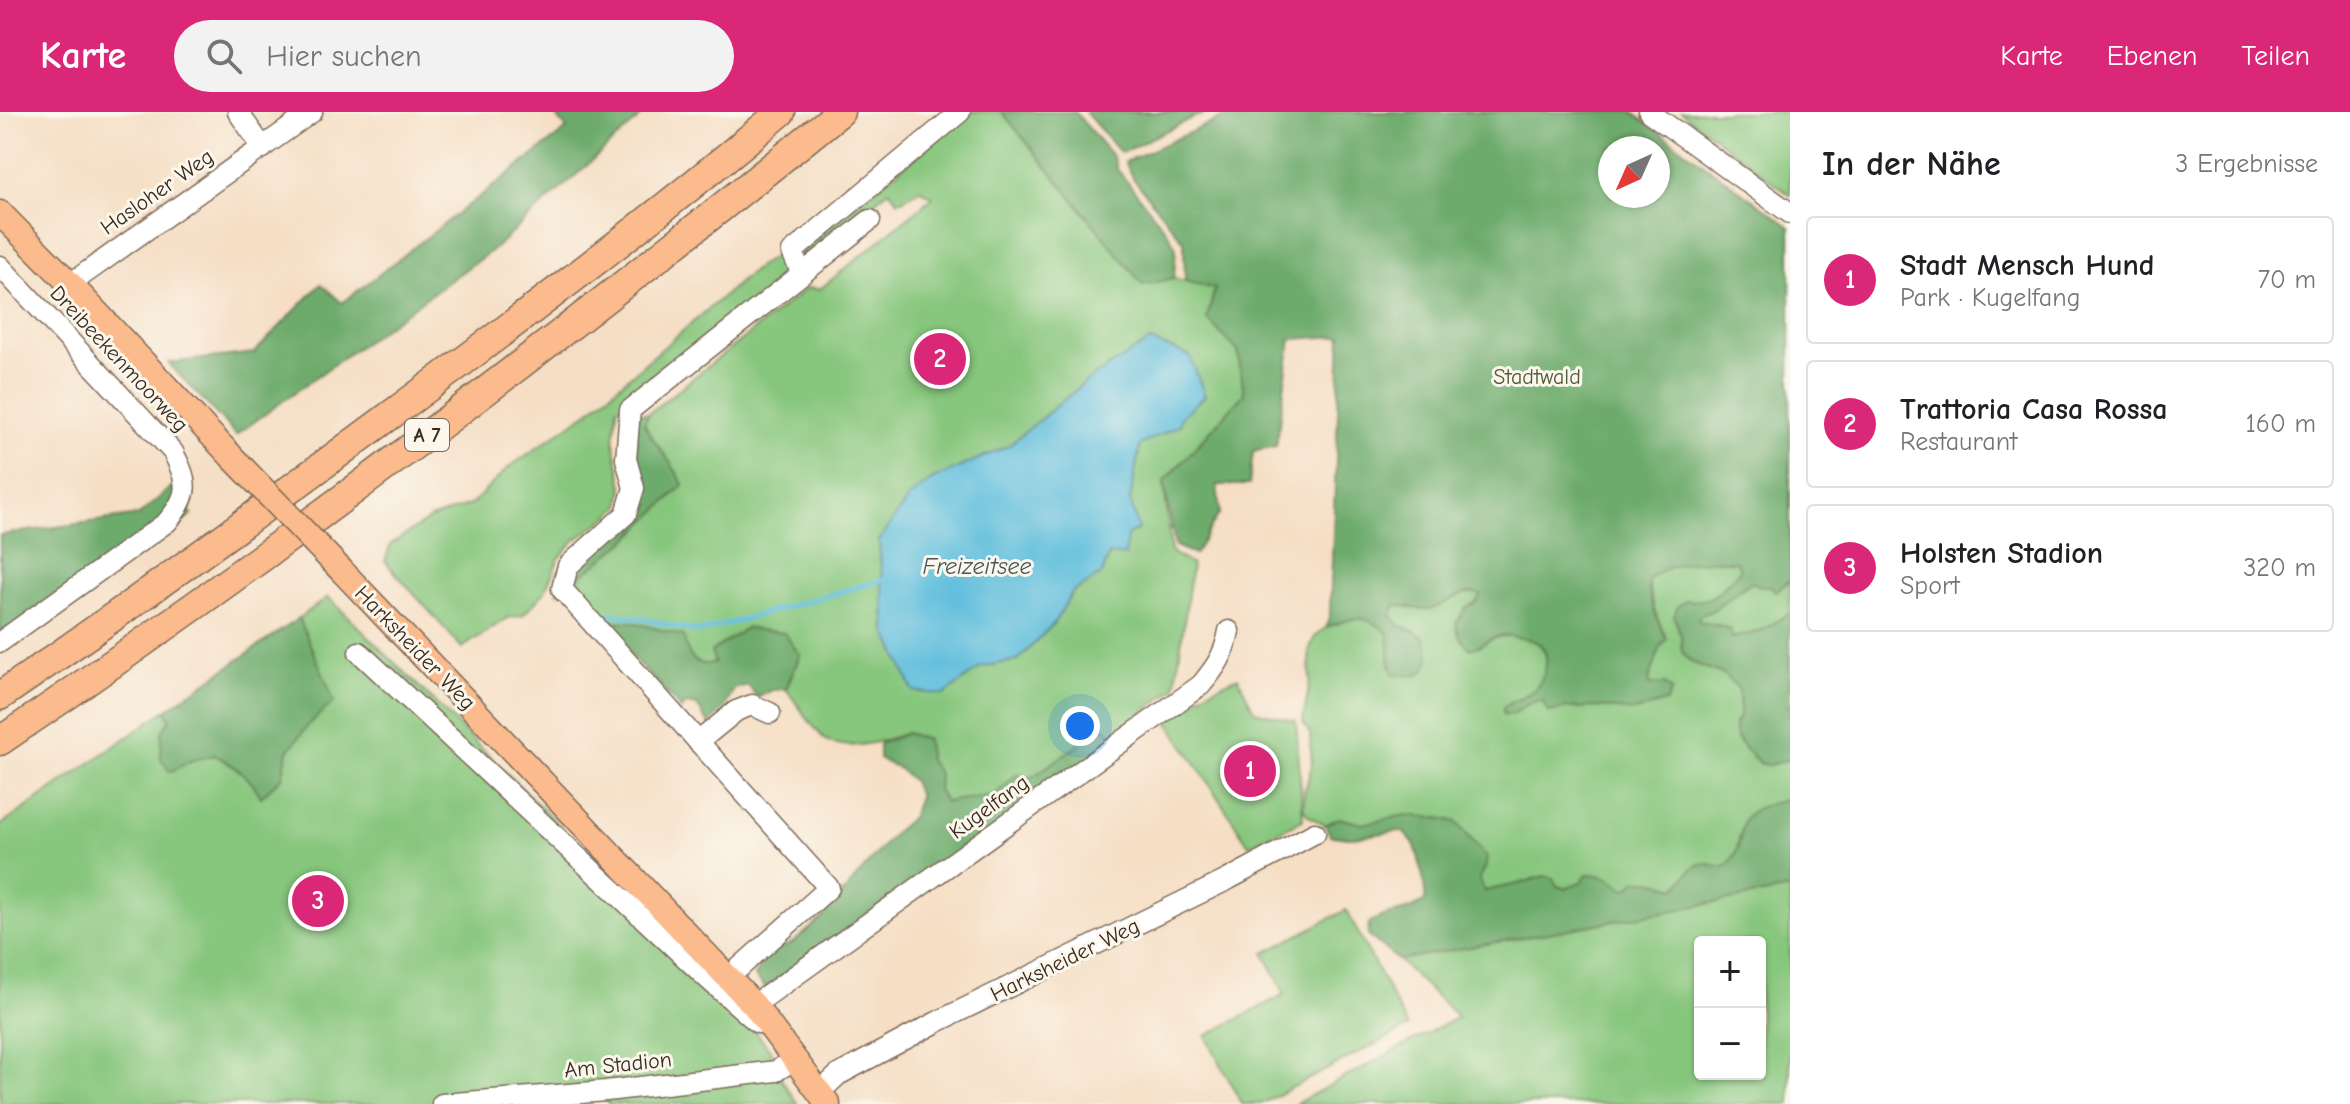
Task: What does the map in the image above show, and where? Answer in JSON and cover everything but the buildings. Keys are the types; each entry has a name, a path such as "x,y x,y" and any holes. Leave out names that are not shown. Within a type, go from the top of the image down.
{"highway":[{"name":"A 7","path":"0,696 110,621 470,357 781,112"},
{"name":"A 7","path":"0,741 131,652 492,387 840,112"}],"main road":[{"name":"Harksheider Weg","path":"0,213 729,977 824,1098"}],"street":[{"path":"238,112 263,148"},
{"name":"Hasloher Weg","path":"70,284 312,112"},
{"path":"802,274 792,252 960,112"},
{"path":"1649,112 1790,213"},
{"path":"729,977 829,888 562,589 568,566 626,514 634,488 626,459 630,410 870,220"},
{"name":"Dreibeekenmoorweg","path":"0,266 173,452 183,471 186,491 180,506 167,522 0,642"},
{"name":"Kugelfang","path":"754,1005 1201,685 1218,664 1226,648 1229,631"},
{"path":"359,652 792,1054"},
{"path":"698,742 736,711 752,705 770,713"},
{"name":"Harksheider Weg","path":"824,1098 838,1075 937,1022 1227,880 1315,833"},
{"name":"Am Stadion","path":"442,1104 606,1091 776,1071 792,1054"}],"green space":[{"path":"553,112 646,112 495,248 236,435 168,363 254,353 321,284 342,303 567,129"},
{"path":"970,112 1002,112 1143,285 1174,278 1215,288 1207,319 1238,351 1244,394 1164,482 1171,552 1192,565 1175,688 1113,735 1104,727 1031,778 1017,775 995,795 945,802 938,790 939,774 929,761 927,740 907,733 855,745 834,744 826,740 786,689 800,655 723,644 712,651 715,663 702,664 689,654 683,636 632,622 599,621 567,586 628,539 683,485 644,423 649,413 807,288 820,289 933,197 920,189 898,201 889,190 803,261 800,251","holes":["1150,341 1204,396 1181,417 1179,425 1140,445 1130,500 1138,529 1109,554 1102,574 1072,593 1054,623 1018,660 981,667 886,631 879,541 909,497 933,479 1008,446 1088,380"]},
{"path":"1002,112 1075,112 1113,157 1117,169 1168,233 1176,248 1174,278 1143,285"},
{"path":"1085,112 1213,112 1194,117 1121,153"},
{"name":"Stadtwald","path":"1235,112 1632,112 1665,136 1598,136 1598,208 1670,208 1670,140 1790,227 1790,579 1776,592 1771,586 1752,582 1699,616 1698,622 1729,628 1732,638 1761,631 1790,613 1790,759 1769,765 1760,763 1744,748 1735,733 1740,714 1739,689 1725,675 1691,662 1682,652 1681,636 1674,616 1678,606 1687,600 1704,600 1717,593 1740,570 1737,562 1702,561 1676,565 1655,574 1648,581 1654,611 1667,639 1658,651 1649,685 1665,684 1672,690 1666,702 1635,711 1599,707 1548,712 1543,701 1535,701 1513,714 1503,714 1503,707 1538,686 1546,666 1545,652 1534,641 1504,635 1470,649 1460,638 1456,624 1466,607 1475,603 1481,595 1475,593 1463,594 1430,609 1396,605 1391,615 1399,625 1424,637 1426,643 1428,662 1419,675 1394,675 1390,664 1388,633 1372,622 1352,619 1327,627 1341,336 1291,339 1276,446 1253,451 1249,485 1217,485 1220,512 1195,554 1175,546 1164,482 1244,394 1238,351 1207,319 1215,289 1185,281 1184,242 1133,178 1125,162"},
{"path":"1681,112 1790,112 1790,195"},
{"path":"775,256 786,274 641,394 617,408 614,443 623,487 620,506 574,541 559,558 544,593 523,615 507,618 462,648 385,561 391,544 430,519 472,504 508,468 588,412 754,270"},
{"path":"634,413 649,413 644,424 683,485 628,539 558,593 558,571 615,529 647,495 638,464"},
{"path":"173,486 192,515 0,650 0,535 139,515"},
{"path":"1725,560 1737,562 1741,570 1712,598 1674,616 1681,636 1682,652 1690,662 1725,675 1739,689 1740,714 1735,724 1737,739 1744,748 1760,763 1769,765 1790,759 1790,802 1786,800 1740,834 1735,857 1727,866 1697,865 1676,888 1648,881 1624,889 1604,879 1566,889 1536,878 1484,891 1479,879 1486,866 1456,822 1407,815 1362,824 1339,818 1325,825 1304,811 1304,794 1312,765 1310,734 1303,722 1310,680 1309,651 1315,636 1327,627 1357,617 1373,621 1388,633 1390,664 1415,631 1398,625 1391,615 1396,605 1430,608 1462,594 1482,595 1466,607 1480,646 1499,637 1522,636 1532,639 1545,653 1542,680 1529,693 1504,707 1543,700 1548,712 1599,707 1635,711 1666,702 1671,689 1649,686 1658,651 1667,639 1655,613 1648,581 1663,569 1673,566"},
{"path":"1790,579 1790,613 1762,629 1731,638 1720,625 1698,622 1698,616 1752,582 1761,586 1787,584"},
{"path":"328,597 711,975 770,1050 776,1071 798,1104 608,1104 606,1092 458,1104 0,1104 0,826 166,710 170,719 162,733 170,771 192,760 215,755 241,772 261,796 282,777 288,751 310,723 333,702 299,618"},
{"path":"299,618 334,702 310,723 288,751 282,777 261,797 241,772 215,755 192,760 170,772 161,759 162,732 170,719 166,710"},
{"path":"599,621 632,622 684,636 689,654 702,664 715,663 711,652 746,628 784,633 800,655 786,689 772,690 757,698 748,685 734,689 725,707 709,724 697,706 686,704 681,709"},
{"path":"1238,677 1254,711 1296,721 1303,820 1249,845 1167,720 1209,690"},
{"path":"1104,727 1113,735 1098,757 765,988 755,976 767,955 794,942 821,919 896,831 912,817 919,796 913,781 897,767 879,759 879,744 907,733 927,740 929,760 939,774 938,790 945,802 995,795 1017,774 1031,778"},
{"path":"1786,800 1790,802 1790,889 1398,960 1368,935 1369,923 1425,901 1419,858 1414,845 1402,831 1337,837 1330,835 1325,825 1339,818 1362,824 1407,815 1456,822 1487,857 1479,879 1484,891 1544,876 1553,878 1557,886 1566,889 1582,881 1587,874 1607,877 1624,889 1636,880 1676,888 1697,865 1727,866 1735,853 1746,817 1753,810"},
{"path":"1790,889 1790,1104 1295,1104 1458,1017 1398,960"},
{"path":"1346,910 1408,1027 1261,1104 1242,1104 1206,1036 1285,994 1264,953"}],"water":[{"name":"Freizeitsee","path":"1150,341 1190,356 1205,396 1181,417 1179,425 1140,445 1130,500 1138,529 1127,536 1125,556 1109,554 1102,574 1072,593 1054,623 1018,660 981,667 944,695 913,691 886,631 879,541 909,497 933,479 1008,446 1088,380"}],"waterway":[{"path":"594,612 634,617 699,632 882,580"}],"place":[{"name":"Trattoria Casa Rossa","path":"940,359"},
{"name":"Stadt Mensch Hund","path":"1250,771"},
{"name":"Holsten Stadion","path":"318,901"}]}
